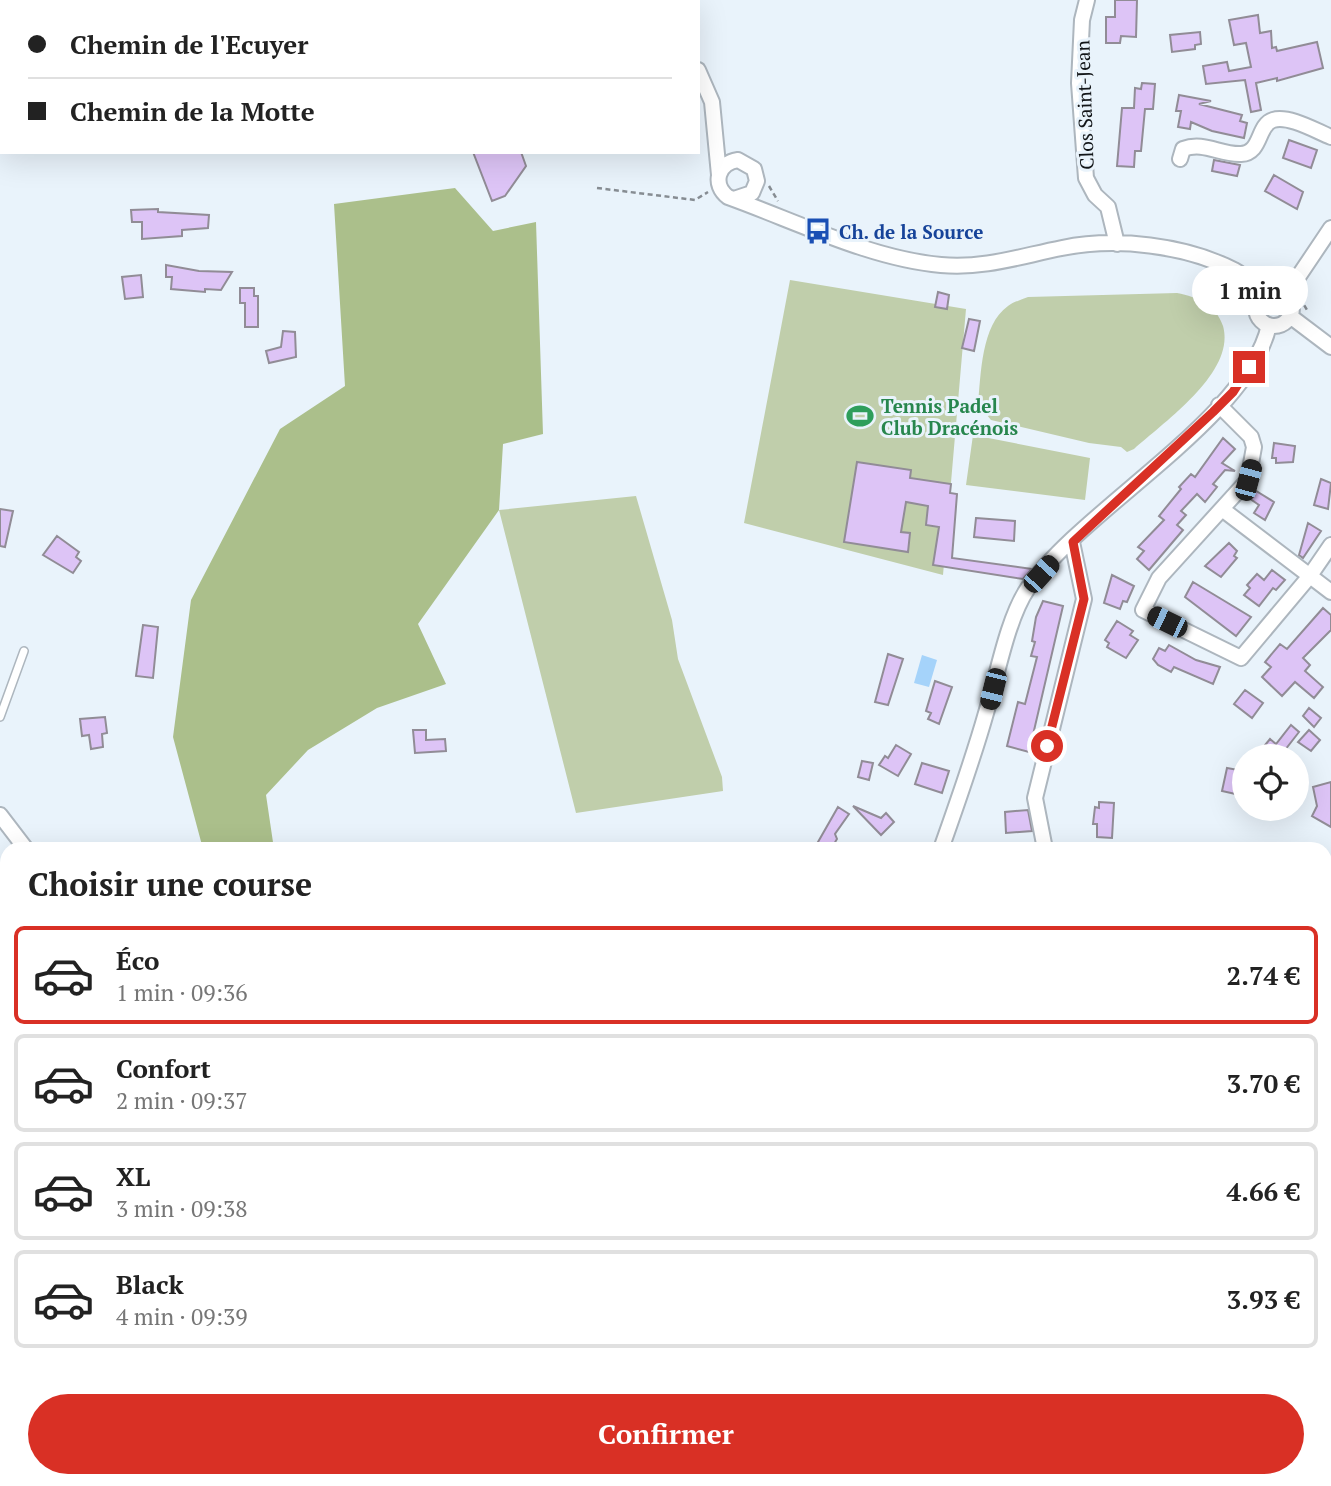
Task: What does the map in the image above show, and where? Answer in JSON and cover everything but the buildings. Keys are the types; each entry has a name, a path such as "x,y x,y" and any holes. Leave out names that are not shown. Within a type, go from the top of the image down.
{"street":[{"name":"Clos Saint-Jean","path":"1087,0 1082,20 1079,83 1086,178 1095,195 1108,207 1116,244"},
{"path":"700,75 712,102 723,193 734,199 781,210 818,232 900,257 940,265 998,264 1077,245 1116,244 1175,251 1209,259 1236,271 1264,293"},
{"path":"1180,159 1183,149 1195,144 1240,154 1250,152 1261,139 1266,125 1275,119 1286,120 1331,137"},
{"path":"716,139 738,160 754,169 781,210"},
{"path":"719,175 726,164 738,160"},
{"path":"734,199 747,197 762,184"},
{"path":"1286,295 1331,228"},
{"path":"1275,290 1286,295 1290,301 1290,316 1281,324 1269,325 1257,314 1256,302 1264,293 1275,290"},
{"path":"1290,316 1331,347"},
{"path":"943,842 986,715 999,663 1027,589 1073,542 1219,405 1249,367 1266,338 1269,325"},
{"path":"1219,405 1251,437 1254,447 1248,480 1159,579 1143,610 1241,658 1309,578 1331,545"},
{"path":"1222,509 1309,578 1331,592"},
{"path":"1044,842 1035,798 1084,599 1073,542"},
{"path":"0,815 21,842"}],"lane":[{"path":"0,717 24,651"}],"path":[{"path":"762,184 781,210"},
{"path":"597,188 695,200 710,191"}],"green space":[{"path":"455,188 493,231 536,222 543,434 503,444 499,510 418,624 446,684 377,708 308,750 266,795 273,842 201,842 173,737 191,600 280,429 345,386 334,204"},
{"name":"Tennis Padel Club Dracénois","path":"790,280 966,309 943,575 744,523"},
{"path":"1177,293 1211,307 1223,326 1224,343 1219,361 1209,378 1179,410 1134,449 1127,452 1121,447 1089,443 991,420 978,404 987,338 999,314 1012,303 1028,297"},
{"path":"973,435 1090,458 1085,500 966,485"},
{"path":"636,496 672,620 678,659 722,777 723,791 576,813 499,510"}],"water":[{"path":"922,655 937,660 929,687 914,683"}],"place":[{"name":"Ch. de la Source","path":"818,231"},
{"name":"Tennis Padel Club Dracénois","path":"860,416"}],"route":[{"path":"1047,746 1084,599 1073,542 1213,412 1233,392 1249,367"}]}
